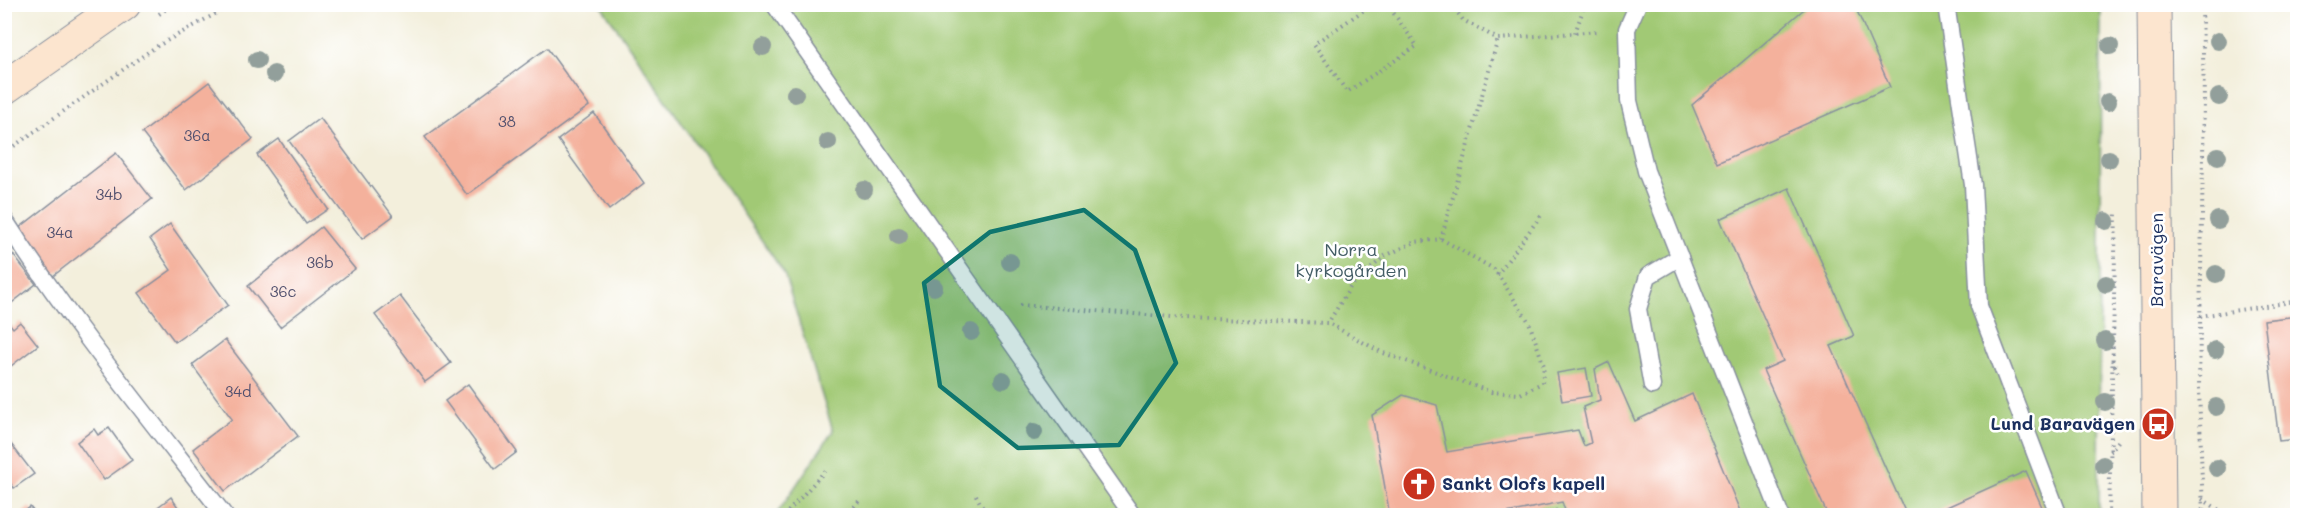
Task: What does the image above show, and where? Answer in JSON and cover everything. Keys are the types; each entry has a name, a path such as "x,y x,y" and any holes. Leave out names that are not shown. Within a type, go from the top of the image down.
{"street":[{"path":"4,87 124,4"},
{"name":"Baravägen","path":"2154,4 2159,516"}],"lane":[{"path":"774,4 1133,516"},
{"path":"1638,4 1628,28 1629,100 1646,171 1781,516"},
{"path":"1946,4 1973,185 1979,306 2059,516"},
{"path":"4,219 35,267 101,356 225,516"},
{"path":"1652,386 1638,309 1648,276 1680,257"}],"path":[{"path":"4,153 154,48 233,4"},
{"path":"1372,4 1314,44 1347,92 1417,46 1387,4"},
{"path":"1451,4 1463,20 1498,39 1628,28"},
{"path":"1575,33 1585,4"},
{"path":"2202,4 2199,386 2203,516"},
{"path":"1441,239 1498,39"},
{"path":"2109,516 2116,203"},
{"path":"1497,275 1542,214"},
{"path":"984,302 1185,318 1328,323 1381,352 1491,392 1520,394 1542,383 1544,366 1529,322 1494,269 1441,239 1415,242 1385,256 1351,286 1328,323"},
{"path":"2200,316 2298,301"},
{"path":"784,516 825,471"},
{"path":"976,495 987,516"},
{"path":"2203,500 2229,516"},
{"path":"846,516 860,501"},
{"path":"1545,516 1560,510 1558,516"}],"highlighted area":[{"path":"1084,210 1135,250 1176,363 1119,445 1018,448 940,386 924,283 990,232"}],"green space":[{"name":"Norra kyrkogården","path":"601,5 2101,5 2099,515 776,515 833,431 784,273"}],"building":[{"path":"1810,4 1854,4 1890,87 1717,163 1692,105"},
{"path":"547,48 589,106 467,195 425,137"},
{"path":"209,82 253,139 186,190 142,133"},
{"path":"594,113 644,183 609,210 558,140"},
{"path":"320,118 393,216 362,239 289,141"},
{"path":"279,139 328,209 306,224 257,155"},
{"path":"116,153 152,199 53,276 18,229"},
{"path":"1789,188 1854,336 1831,346 1907,516 1828,516 1763,370 1783,361 1720,219"},
{"path":"170,224 228,305 175,342 139,293 171,270 150,239"},
{"path":"321,227 355,269 280,327 248,286"},
{"path":"4,243 36,284 4,309"},
{"path":"400,296 451,363 425,382 375,315"},
{"path":"2298,316 2298,439 2279,441 2264,320"},
{"path":"4,317 13,328 20,322 38,345 11,366 4,358"},
{"path":"225,340 298,436 225,491 193,449 232,419 192,365"},
{"path":"1609,362 1635,421 1692,394 1742,516 1567,516 1562,502 1491,516 1390,516 1372,415 1403,395 1437,405 1447,452 1578,430 1584,446 1591,443 1583,407 1600,400 1595,369"},
{"path":"1586,368 1591,396 1562,401 1557,373"},
{"path":"468,384 517,452 495,469 445,401"},
{"path":"109,428 132,460 104,480 77,442 94,429 98,435"},
{"path":"4,435 34,474 14,488 4,475"},
{"path":"2026,471 2046,516 1927,516"},
{"path":"171,497 184,516 146,516"},
{"path":"30,507 37,516 19,516"}],"place":[{"name":"Lund Baravägen","path":"2158,424"},
{"name":"Sankt Olofs kapell","path":"1419,484"}]}
